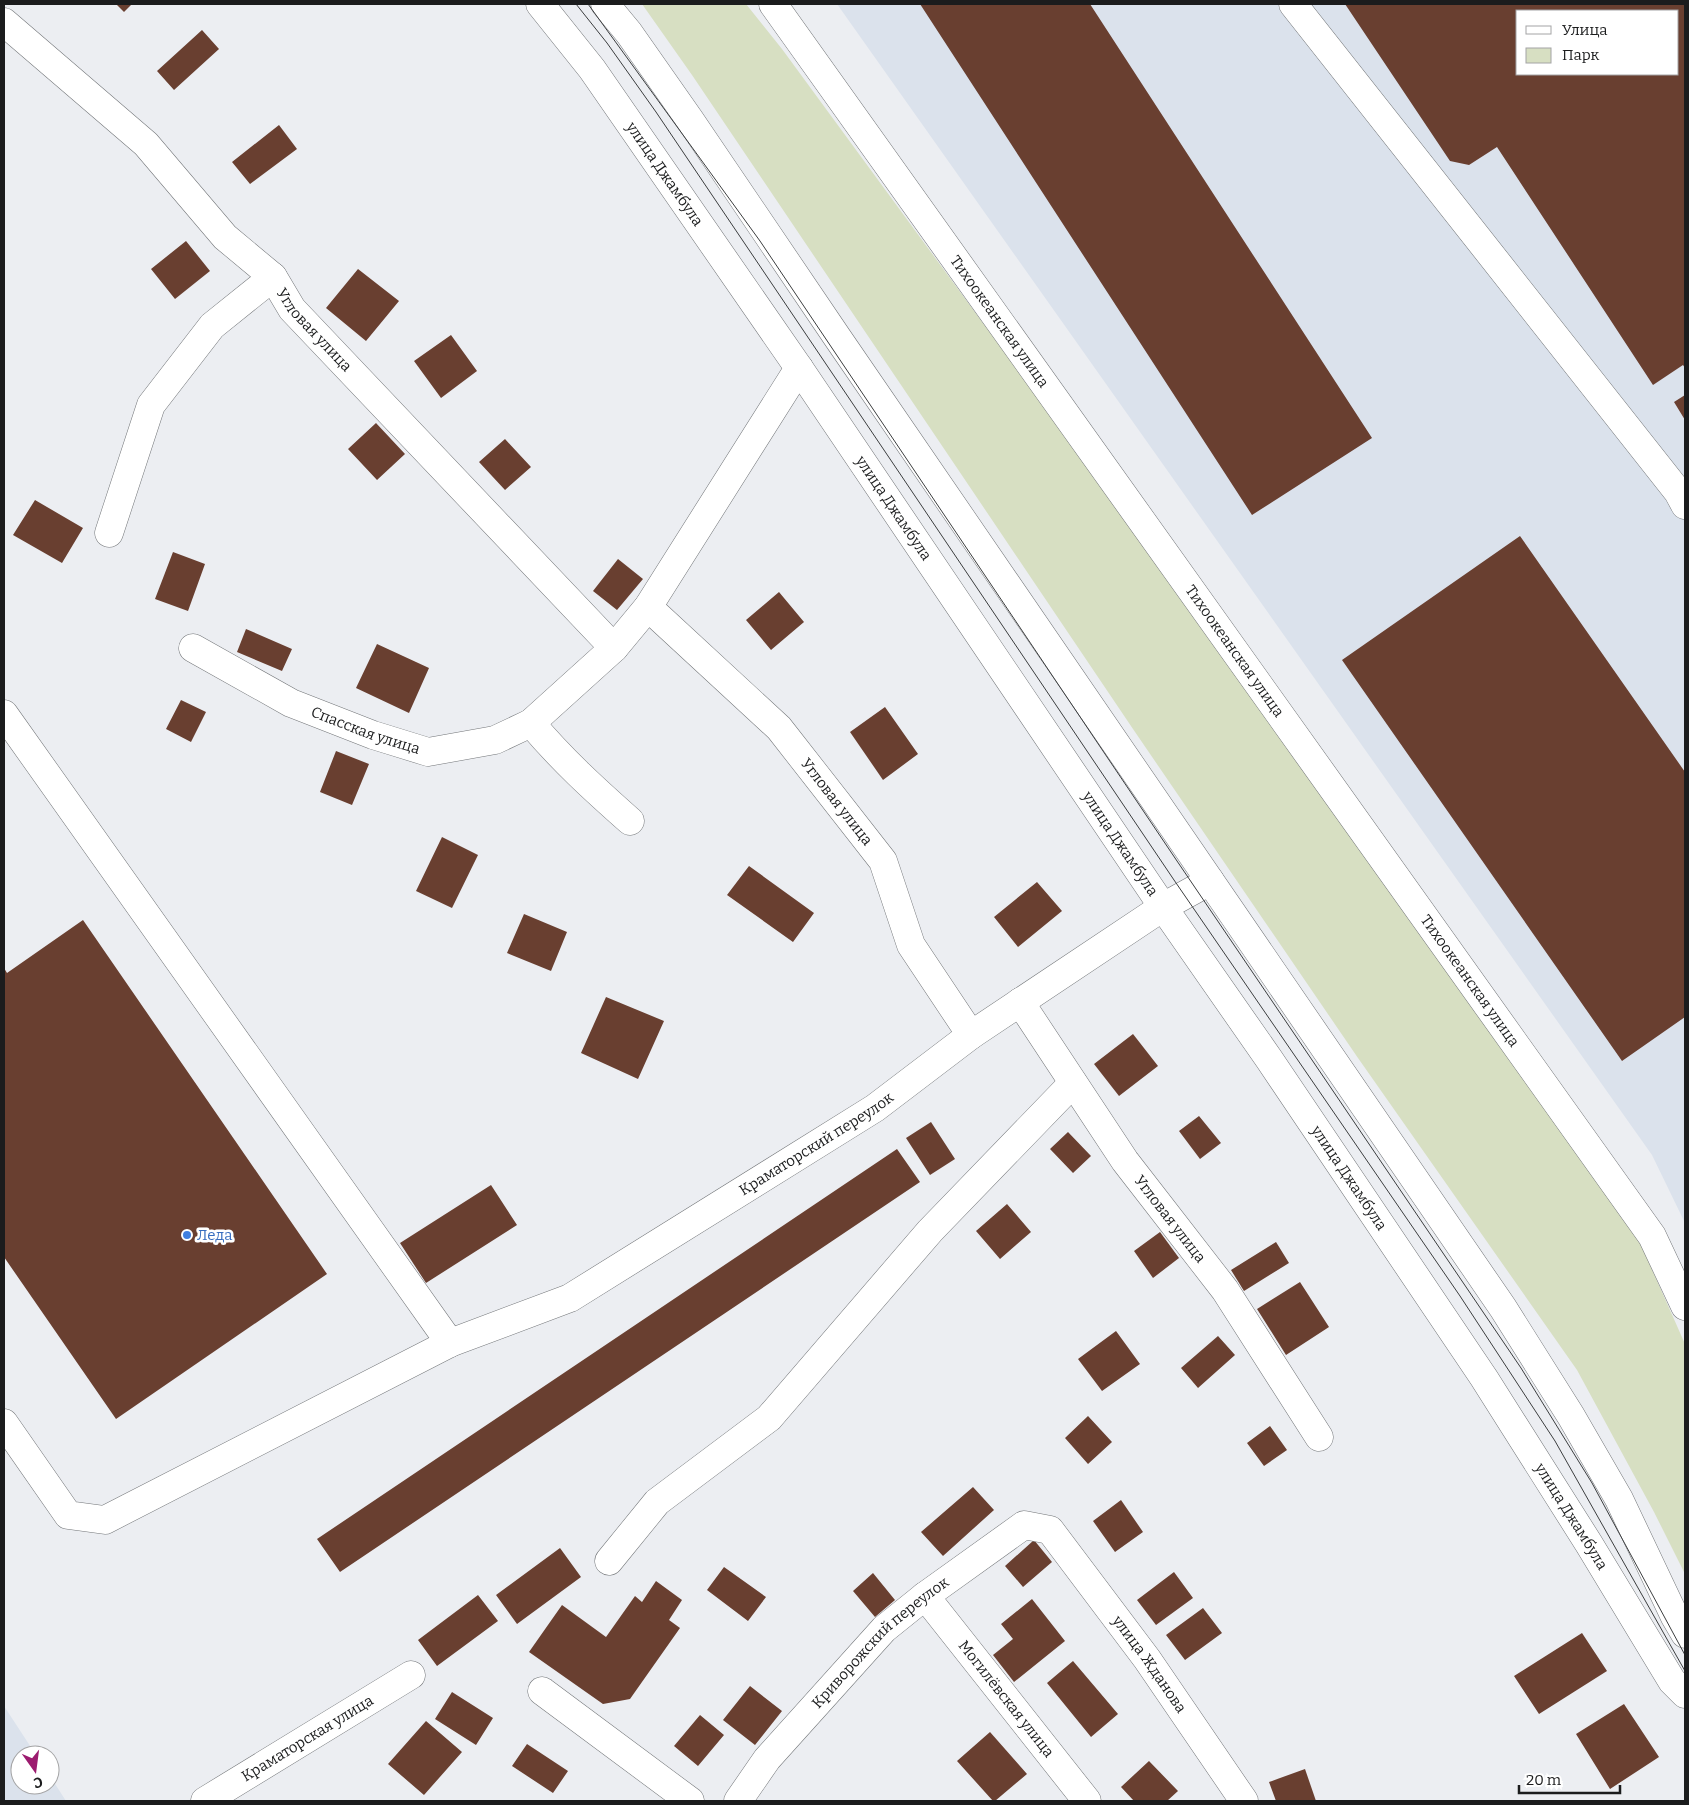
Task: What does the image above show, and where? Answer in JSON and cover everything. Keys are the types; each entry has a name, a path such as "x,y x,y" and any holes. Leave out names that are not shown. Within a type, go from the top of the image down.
{"street":[{"name":"улица Джамбула","path":"540,4 592,69 799,368 1163,907 1274,1067 1484,1378 1590,1544 1672,1681 1685,1694"},
{"path":"605,4 629,34 690,120 1503,1308 1571,1416 1619,1499 1674,1617 1685,1634"},
{"name":"Тихоокеанская улица","path":"773,4 1652,1236 1685,1306"},
{"path":"1293,4 1678,492 1685,505"},
{"name":"Угловая улица","path":"4,22 146,144 224,237 273,277 292,309 614,648"},
{"path":"109,532 151,405 212,326 273,277"},
{"name":"Спасская улица","path":"193,648 291,703 373,735 428,752 495,740 531,723 614,648 648,607 799,368"},
{"name":"Угловая улица","path":"648,607 778,728 883,861 911,945 971,1035"},
{"path":"4,714 450,1342"},
{"path":"531,723 589,785 630,821"},
{"name":"Краматорский переулок","path":"4,1423 68,1515 105,1520 450,1342 570,1298 875,1108 971,1035 1163,907 1210,881"},
{"name":"Угловая улица","path":"1020,1002 1125,1161 1225,1290 1319,1437"},
{"path":"609,1561 657,1502 769,1418 930,1231 1073,1082"},
{"name":"Криворожский переулок","path":"738,1801 767,1759 884,1628 1024,1525 1050,1530"},
{"name":"улица Жданова","path":"1050,1530 1147,1659 1244,1801"},
{"name":"Могилёвская улица","path":"925,1596 1087,1801"},
{"name":"Краматорская улица","path":"205,1801 411,1676"},
{"path":"542,1691 690,1801"}],"shaded area":[{"path":"837,4 1685,4 1685,1223 1652,1155"},
{"path":"4,1706 29,1745 10,1745 10,1795 60,1795 60,1792 66,1801 4,1801"}],"green space":[{"path":"642,4 746,4 782,49 1057,424 1639,1240 1685,1344 1685,1574 1654,1512 1577,1370 1358,1058"}],"building":[{"path":"116,4 132,4 124,12"},
{"path":"920,4 1090,4 1372,438 1252,515"},
{"path":"1345,4 1685,4 1685,368 1683,365 1653,385 1497,147 1469,165 1450,161"},
{"path":"202,30 219,49 174,90 157,71"},
{"path":"279,125 297,149 250,184 232,162"},
{"path":"186,241 210,271 175,299 151,269"},
{"path":"358,269 399,301 366,341 326,308"},
{"path":"451,335 477,371 441,398 414,361"},
{"path":"1685,395 1685,420 1674,402"},
{"path":"376,423 405,454 377,480 348,449"},
{"path":"505,439 531,467 505,490 479,462"},
{"path":"35,500 83,528 62,563 13,535"},
{"path":"1520,536 1685,772 1685,1017 1622,1061 1342,660"},
{"path":"173,552 205,564 188,611 155,599"},
{"path":"618,559 643,579 617,610 593,591"},
{"path":"779,592 804,622 771,650 746,620"},
{"path":"246,629 292,649 282,671 237,652"},
{"path":"377,644 429,668 409,713 356,688"},
{"path":"181,700 206,712 191,742 166,729"},
{"path":"885,707 918,754 883,780 850,732"},
{"path":"336,751 369,764 352,805 320,792"},
{"path":"442,837 478,855 452,908 416,891"},
{"path":"749,866 814,913 793,942 727,895"},
{"path":"1037,882 1062,911 1018,947 994,917"},
{"path":"524,914 567,932 551,971 507,953"},
{"path":"83,920 327,1274 116,1419 4,1257 4,968 7,973"},
{"path":"606,997 664,1021 638,1079 581,1053"},
{"path":"1133,1034 1158,1066 1119,1096 1094,1064"},
{"path":"1199,1116 1221,1143 1200,1159 1179,1131"},
{"path":"931,1122 955,1159 930,1175 906,1138"},
{"path":"1068,1132 1091,1156 1073,1173 1050,1149"},
{"path":"897,1149 920,1182 340,1572 317,1539"},
{"path":"491,1185 517,1225 426,1283 400,1243"},
{"path":"1007,1204 1031,1232 1000,1259 976,1231"},
{"path":"1160,1232 1179,1258 1153,1278 1134,1251"},
{"path":"1276,1242 1289,1263 1244,1291 1231,1270"},
{"path":"1300,1282 1329,1327 1286,1355 1257,1309"},
{"path":"1116,1331 1140,1364 1102,1391 1078,1359"},
{"path":"1218,1336 1235,1355 1198,1388 1181,1368"},
{"path":"1088,1416 1112,1442 1088,1464 1065,1438"},
{"path":"1270,1426 1287,1450 1264,1466 1247,1443"},
{"path":"973,1487 994,1510 943,1556 921,1532"},
{"path":"1121,1500 1143,1532 1115,1552 1093,1521"},
{"path":"1034,1540 1052,1562 1023,1587 1005,1566"},
{"path":"560,1548 581,1577 517,1624 496,1595"},
{"path":"724,1567 766,1597 748,1621 707,1590"},
{"path":"1174,1572 1193,1598 1156,1625 1137,1600"},
{"path":"873,1573 895,1600 875,1617 853,1591"},
{"path":"656,1581 682,1600 669,1620 680,1628 630,1699 603,1704 529,1652 562,1605 606,1637 635,1596 642,1602"},
{"path":"478,1595 498,1621 437,1666 418,1640"},
{"path":"1032,1599 1065,1641 1014,1682 993,1655 1013,1639 1001,1624"},
{"path":"1203,1608 1222,1633 1185,1660 1166,1635"},
{"path":"1582,1633 1607,1671 1539,1714 1514,1676"},
{"path":"1073,1661 1118,1714 1091,1737 1047,1683"},
{"path":"750,1686 782,1711 755,1745 723,1720"},
{"path":"452,1692 493,1718 476,1745 435,1719"},
{"path":"1624,1704 1659,1757 1610,1789 1576,1734"},
{"path":"700,1715 724,1735 698,1766 674,1746"},
{"path":"426,1721 462,1752 424,1795 388,1764"},
{"path":"990,1732 1027,1774 995,1801 957,1761"},
{"path":"527,1744 568,1771 553,1793 512,1766"},
{"path":"1149,1761 1178,1791 1167,1801 1134,1801 1121,1787"},
{"path":"1305,1769 1316,1801 1276,1801 1269,1782"}],"tram line":[{"path":"576,4 607,43 656,112 1174,880 1460,1296 1555,1441 1685,1671"},
{"path":"588,4 760,241 1521,1368 1592,1483 1685,1655"}],"place":[{"name":"Леда","path":"187,1235"}]}
